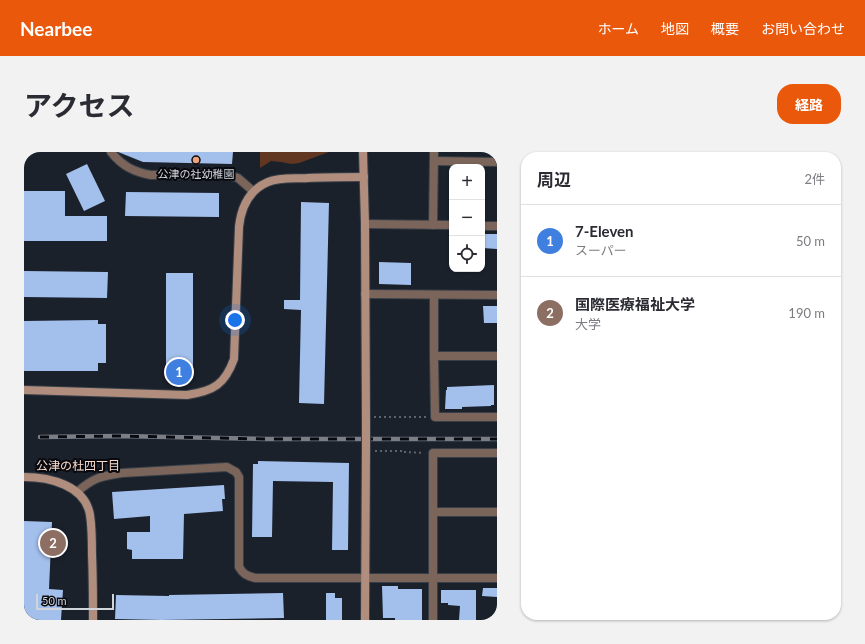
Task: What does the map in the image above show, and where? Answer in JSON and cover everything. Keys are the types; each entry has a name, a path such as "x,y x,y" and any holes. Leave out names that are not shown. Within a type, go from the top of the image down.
{"street":[{"path":"111,152 126,167 139,173 151,175 225,174 238,178 253,192"},
{"path":"363,152 366,419 365,620"},
{"path":"433,225 434,152"},
{"path":"434,161 497,162"},
{"path":"24,390 187,395 208,390 217,386 225,379 231,369 234,359 240,218 247,201 253,192 268,182 280,180 339,176 364,177"},
{"path":"365,224 449,225"},
{"path":"485,226 497,226"},
{"path":"365,294 497,295"},
{"path":"434,295 435,417 497,417"},
{"path":"434,356 497,356"},
{"path":"433,620 433,453 497,453"},
{"path":"77,492 90,481 107,475 227,467 236,472 239,477 239,567 247,576 255,578 497,578"},
{"path":"24,477 47,478 60,482 77,492 87,504 90,514 94,620"},
{"path":"433,512 497,512"}],"path":[{"path":"366,419 435,417"},
{"path":"375,451 433,453"}],"shaded area":[{"path":"260,152 329,152 299,163 291,164 271,161 260,168"}],"building":[{"name":"公津の社幼稚園","path":"118,152 233,152 232,164 143,162"},
{"path":"87,164 105,201 84,211 66,174"},
{"path":"24,191 65,191 65,216 107,216 107,241 24,241"},
{"path":"126,192 219,193 219,217 125,216"},
{"path":"301,202 329,203 324,404 299,403 301,310 284,309 284,300 300,300"},
{"path":"485,234 497,234 497,249 485,248"},
{"path":"379,262 411,263 411,285 379,284"},
{"path":"24,271 108,272 107,298 24,297"},
{"path":"166,273 193,273 193,378 166,378"},
{"path":"483,306 497,306 497,323 484,323"},
{"path":"98,320 98,324 106,324 106,363 98,363 98,371 24,371 24,321"},
{"path":"494,385 494,405 462,407 462,409 445,409 447,387"},
{"path":"258,461 349,463 348,550 332,550 333,482 273,481 272,537 252,537 253,464 258,464"},
{"path":"224,485 225,499 222,499 223,511 184,514 183,559 132,559 132,550 127,549 127,532 150,532 150,516 114,519 112,492"},
{"path":"24,521 52,522 49,589 63,590 61,620 24,620"},
{"path":"382,586 398,586 398,589 422,589 422,620 395,620 395,618 383,618"},
{"path":"483,588 497,588 497,597 482,596"},
{"path":"441,590 476,590 476,620 459,620 460,606 441,603"},
{"path":"283,593 284,618 161,620 115,619 116,595 169,596"},
{"path":"326,593 335,593 335,598 342,598 342,620 326,620"}],"railway":[{"path":"40,437 120,436 264,439 497,439"}],"place":[{"name":"公津の社幼稚園","path":"196,160"},
{"name":"7-Eleven","path":"179,372"},
{"name":"国際医療福祉大学","path":"53,543"}],"district":[{"name":"公津の杜四丁目","path":"78,465"}]}
